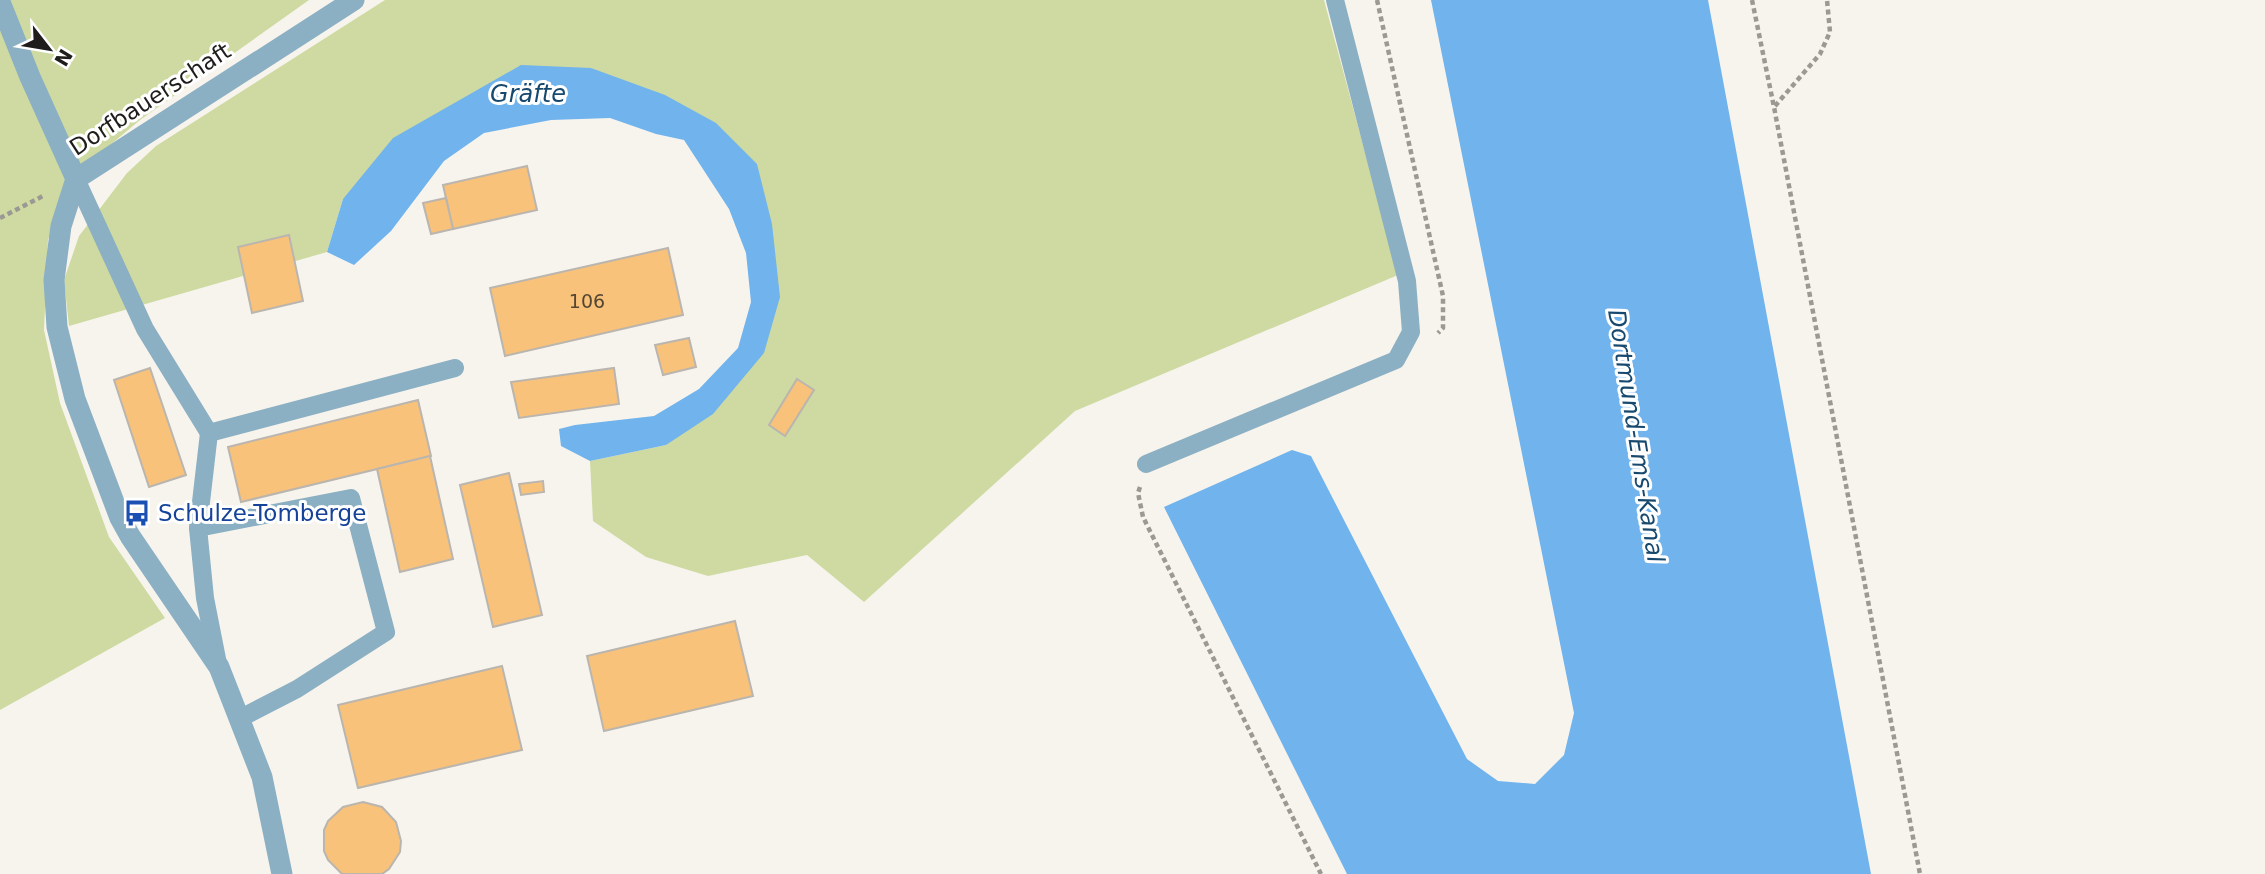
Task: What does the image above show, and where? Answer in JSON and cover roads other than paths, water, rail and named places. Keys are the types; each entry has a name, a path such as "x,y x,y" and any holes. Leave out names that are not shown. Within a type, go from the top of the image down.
{"street":[{"name":"Dorfbauerschaft","path":"76,179 354,0"},
{"path":"0,2 76,179 61,226 54,280 57,327 75,399 120,518 219,667 262,777 282,874"}],"lane":[{"path":"1146,464 1396,360 1412,332 1408,281 1335,0"},
{"name":"Dorfbauerschaft","path":"76,179 145,329 209,433"},
{"path":"219,667 205,598 198,528 209,433 455,368"},
{"path":"198,528 351,498 386,632 297,689 239,719"}],"water":[{"name":"Dortmund-Ems-Kanal","path":"1431,0 1708,0 1871,874 1347,874 1164,507 1292,450 1311,456 1467,759 1498,781 1535,784 1564,755 1574,713"},
{"name":"Gräfte","path":"521,65 591,68 665,95 716,123 757,164 772,224 780,297 764,353 713,414 666,445 590,461 561,446 559,429 654,416 699,389 738,348 751,302 746,253 729,209 684,140 656,134 610,118 551,120 484,133 444,161 391,231 354,265 327,252 343,199 393,138"}],"place":[{"name":"Schulze-Tomberge","path":"137,513"}]}
